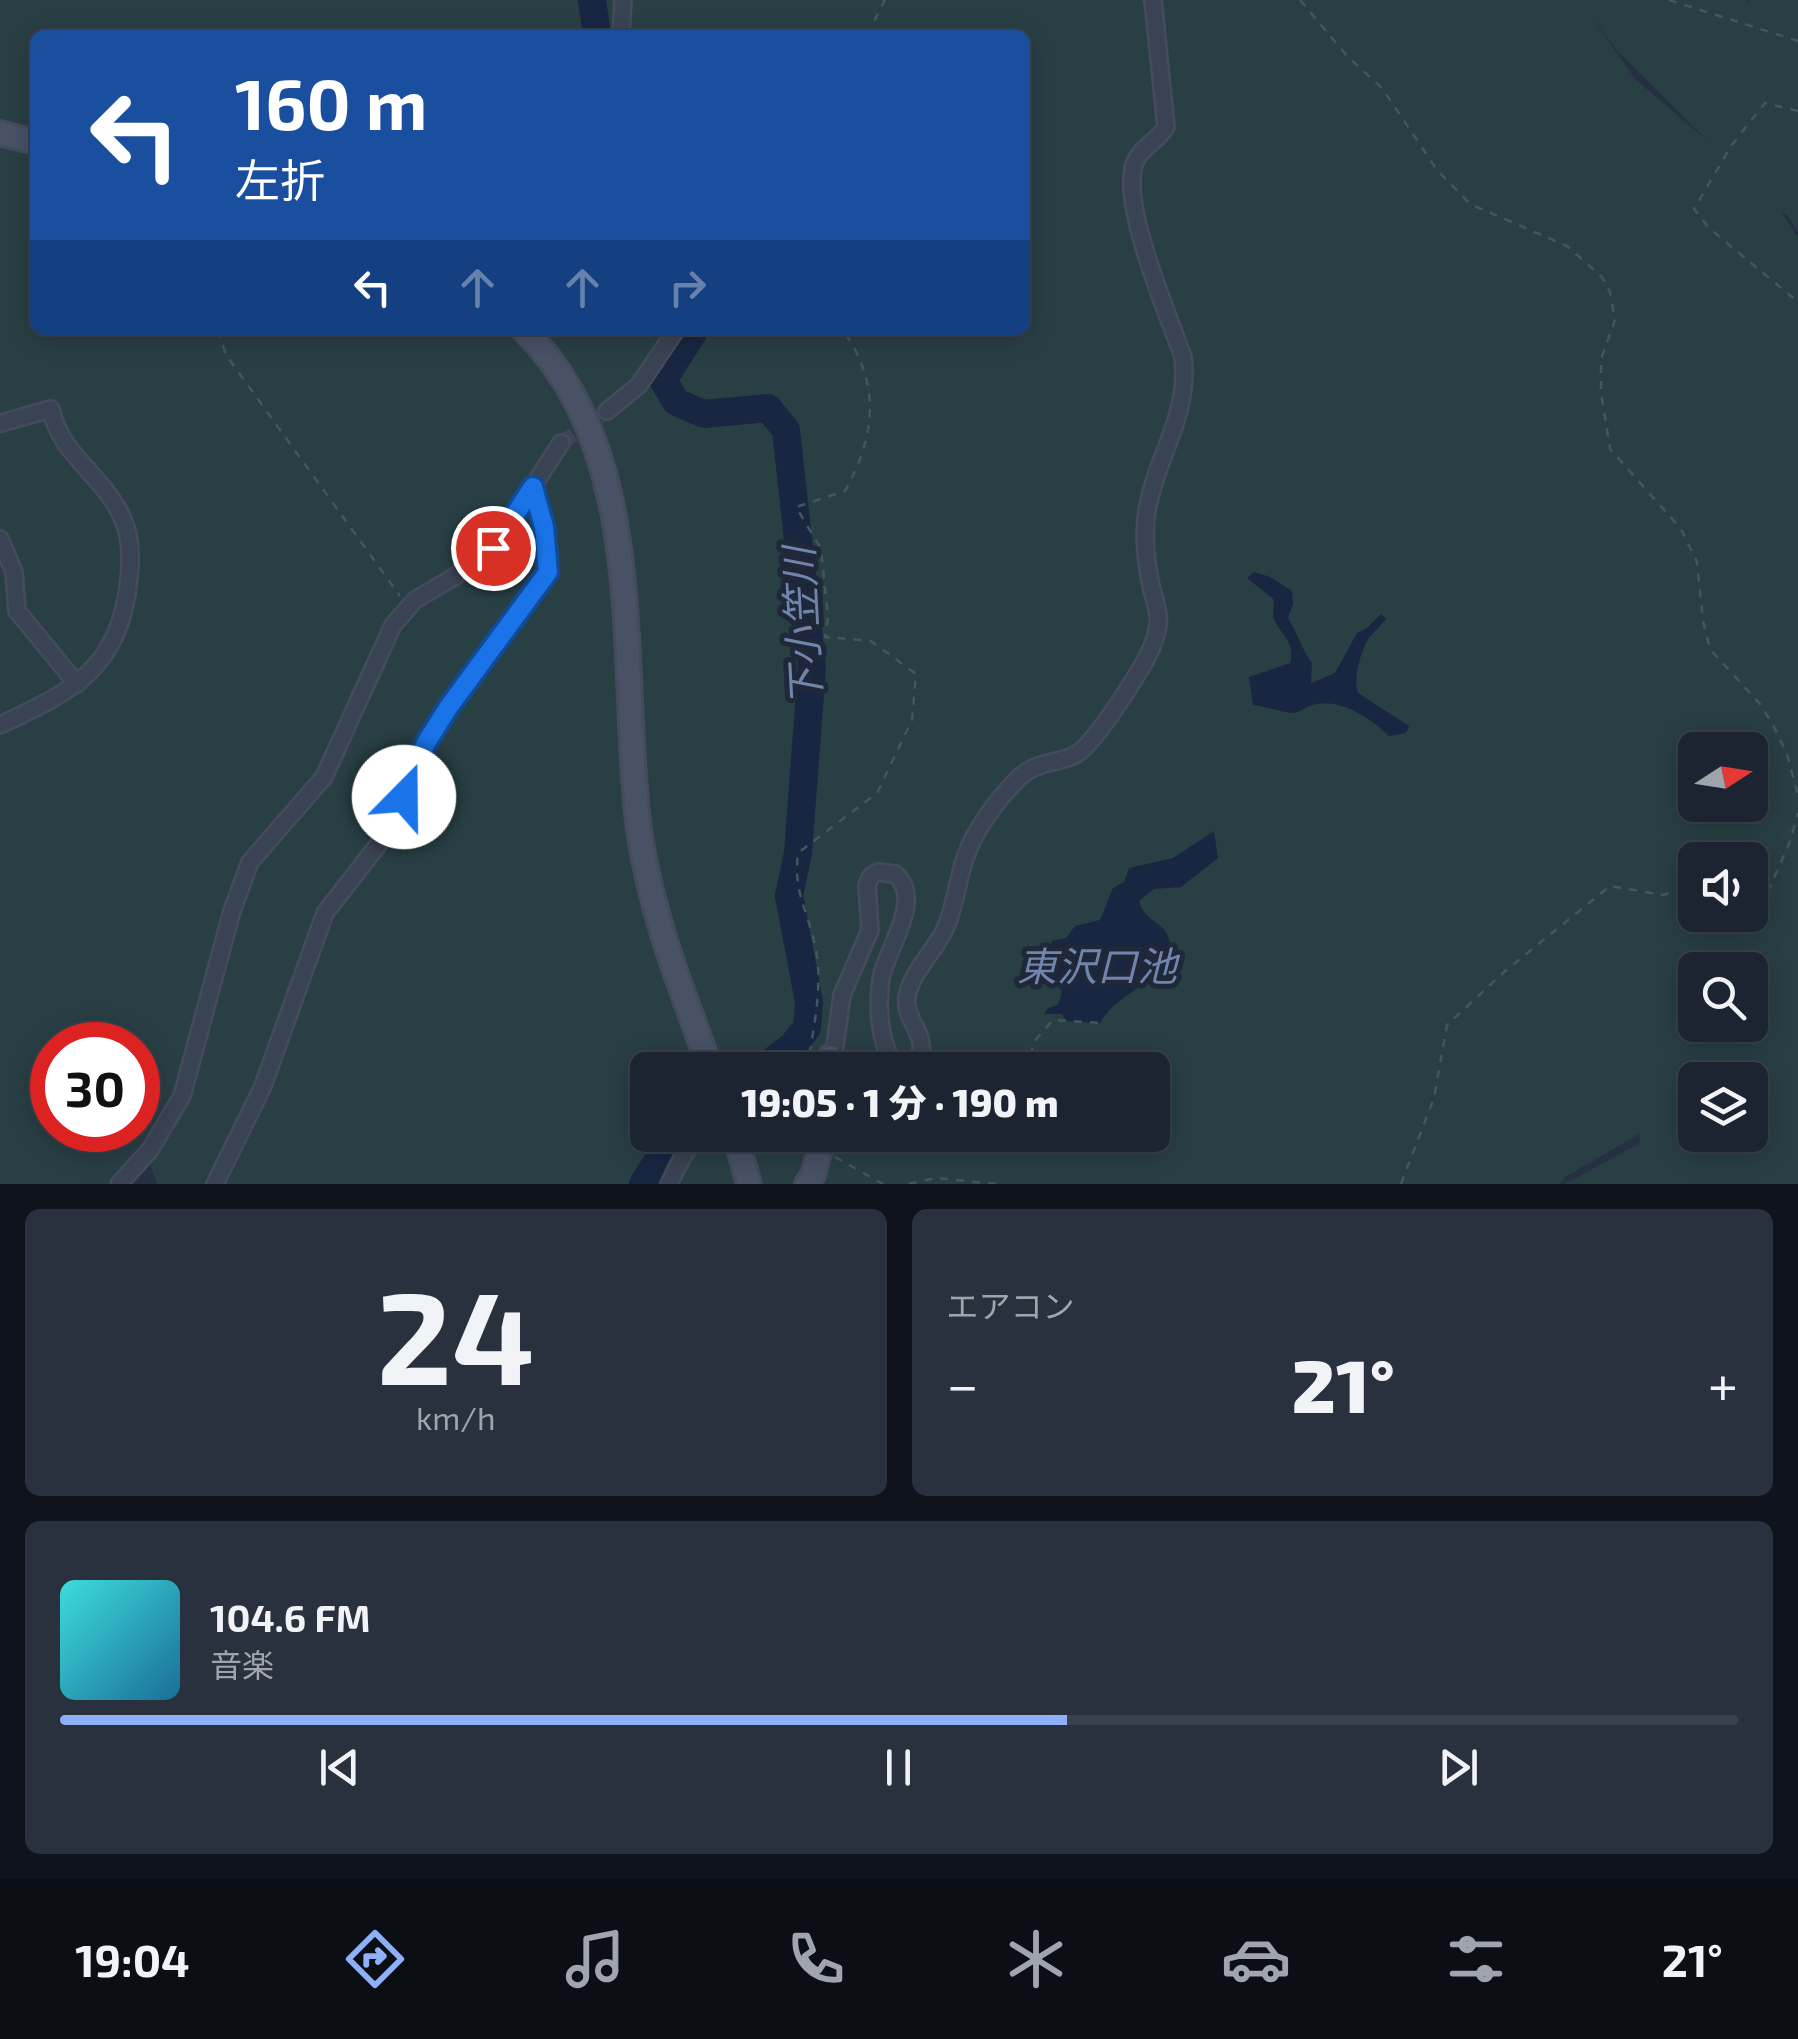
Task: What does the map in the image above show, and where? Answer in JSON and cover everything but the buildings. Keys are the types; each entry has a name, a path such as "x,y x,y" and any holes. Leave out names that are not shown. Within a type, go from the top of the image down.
{"street":[{"path":"621,30 623,0"},
{"path":"921,1052 923,1042 908,1013 908,992 943,932 970,845 1022,775 1034,766 1075,755 1100,732 1156,638 1160,611 1145,544 1146,517 1183,403 1186,380 1183,357 1133,208 1130,181 1136,159 1166,128 1153,0"},
{"path":"0,133 30,141"},
{"path":"528,335 578,406 598,453 610,496 623,596 639,828 665,946 704,1052"},
{"path":"608,411 640,386 673,335"},
{"path":"0,725 76,684 102,661 116,640 131,557 126,522 112,498 64,444 52,408 1,424"},
{"path":"119,1184 150,1150 182,1096 232,911 250,862 324,777 393,625 415,600 493,548 561,444"},
{"path":"215,1184 263,1086 325,913 385,836 426,743 448,708 548,572 544,527 533,487"},
{"path":"0,540 14,572 17,611 76,684"},
{"path":"833,1052 842,995 870,930 867,885 878,872 896,874 906,889 904,914 885,959 879,1006 887,1052"},
{"path":"668,1184 685,1152"},
{"path":"807,1184 826,1152"}],"path":[{"path":"870,30 885,0"},
{"path":"1300,0 1347,56 1382,88 1437,170 1470,204 1567,246 1602,277 1610,292 1615,320 1602,358 1601,392 1610,450 1681,529 1697,562 1702,621 1710,649 1760,704 1787,754 1798,796"},
{"path":"1670,0 1798,41"},
{"path":"1798,111 1765,103 1731,146 1694,209 1709,228 1798,302"},
{"path":"220,335 226,356 408,608"},
{"path":"810,1052 819,988 814,944 795,876 798,853 878,794 912,720 916,674 871,640 824,638 828,617 821,550 796,507 845,492 864,451 872,392 864,366 846,335"},
{"path":"1768,888 1789,844 1798,813"},
{"path":"1401,1184 1434,1098 1447,1026 1504,972 1610,886 1663,895 1678,891"},
{"path":"1030,1052 1053,1020 1100,1024"},
{"path":"840,1152 883,1184"},
{"path":"909,1184 934,1178 996,1184"}],"green space":[{"path":"0,0 1746,0 1749,5 1748,0 1798,0 1798,232 1781,211 1798,238 1798,1184 1565,1184 1640,1143 1639,1134 1565,1177 1560,1184 157,1184 147,1155 112,1184 0,1184","holes":["1588,11 1616,49 1710,143 1635,79"]}],"water":[{"path":"1254,572 1292,591 1288,618 1312,663 1311,683 1335,673 1357,633 1381,614 1386,619 1365,645 1357,669 1358,693 1409,726 1406,733 1389,736 1365,717 1336,704 1316,704 1293,713 1253,705 1249,677 1290,663 1291,655 1273,617 1274,600 1247,578"},
{"name":"東沢口池","path":"1214,831 1218,858 1181,887 1154,889 1139,901 1148,917 1169,938 1170,964 1115,1005 1100,1023 1066,1021 1062,1014 1044,1014 1058,1005 1062,991 1045,964 1052,941 1066,938 1075,926 1100,920 1113,888 1124,882 1129,868 1173,858"}],"waterway":[{"name":"下小笠川","path":"592,0 596,30"},
{"name":"下小笠川","path":"692,335 663,380 676,402 704,414 768,408 786,430 812,667 798,853 789,896 809,1002 807,1028 784,1052"},
{"name":"下小笠川","path":"643,1184 663,1152"}],"tunnel":[{"path":"561,443 607,411"}],"route":[{"path":"404,797 426,743 448,708 548,572 544,527 533,487 493,548"}]}
